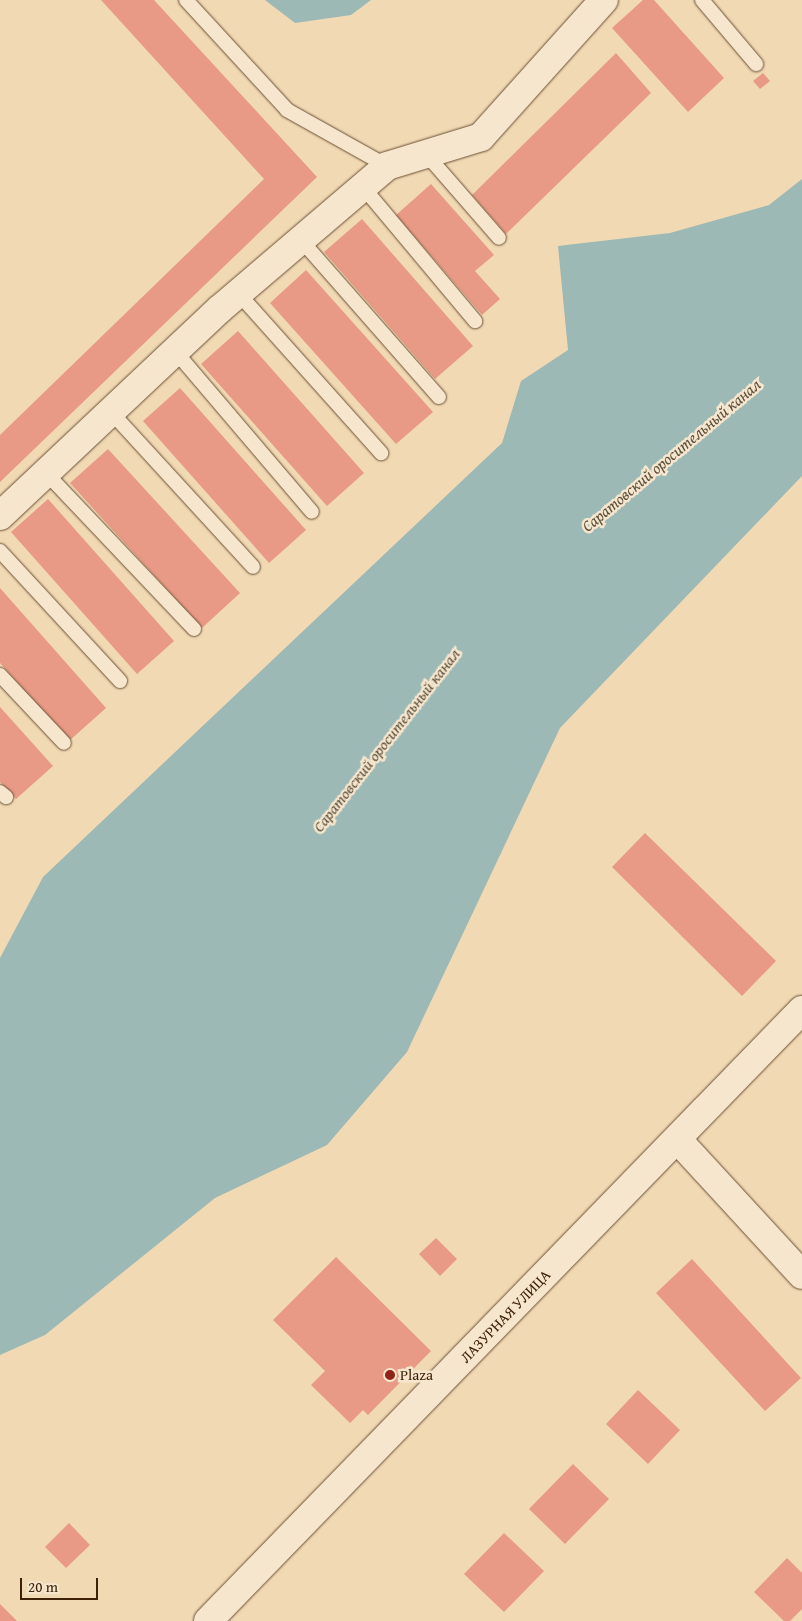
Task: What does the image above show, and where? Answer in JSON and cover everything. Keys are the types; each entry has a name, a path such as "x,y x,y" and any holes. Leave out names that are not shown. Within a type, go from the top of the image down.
{"street":[{"path":"0,516 238,293 386,166 481,137 604,0"},
{"name":"ЛАЗУРНАЯ УЛИЦА","path":"208,1621 678,1140 802,1010"},
{"path":"678,1140 802,1275"}],"lane":[{"path":"186,0 287,110 386,166"},
{"path":"702,0 756,64"},
{"path":"426,154 499,238"},
{"path":"363,187 476,321"},
{"path":"301,240 438,397"},
{"path":"238,293 381,453"},
{"path":"176,351 312,512"},
{"path":"111,412 253,567"},
{"path":"46,473 194,629"},
{"path":"0,551 120,681"},
{"path":"0,675 64,743"}],"water":[{"path":"265,0 371,0 351,15 295,23"},
{"name":"Саратовский оросительный канал","path":"802,179 802,476 560,728 407,1052 327,1145 215,1198 45,1335 0,1355 0,958 43,877 502,443 521,381 568,350 558,246 670,233 769,205"}],"building":[{"path":"101,0 154,0 317,177 0,482 0,435 264,179"},
{"path":"643,0 654,0 724,78 688,112 612,28"},
{"path":"616,53 651,93 506,234 472,195"},
{"path":"763,73 770,81 760,89 753,81"},
{"path":"431,184 494,255 475,271 500,299 482,315 396,215"},
{"path":"362,219 473,346 435,379 324,252"},
{"path":"306,270 433,412 396,444 270,303"},
{"path":"238,331 364,473 327,506 201,364"},
{"path":"180,388 306,530 269,563 143,421"},
{"path":"108,449 240,593 202,628 70,483"},
{"path":"48,499 174,641 137,674 11,532"},
{"path":"0,588 106,708 69,741 0,663"},
{"path":"0,707 53,766 16,799 0,782"},
{"path":"645,833 776,961 742,996 612,867"},
{"path":"436,1238 457,1259 440,1276 419,1254"},
{"path":"336,1257 431,1351 368,1415 363,1410 350,1423 311,1385 325,1371 273,1320"},
{"path":"692,1259 801,1378 765,1411 656,1293"},
{"path":"638,1390 680,1430 648,1464 606,1424"},
{"path":"573,1464 609,1499 565,1544 529,1509"},
{"path":"69,1523 90,1545 66,1568 45,1547"},
{"path":"504,1533 544,1571 504,1612 464,1574"},
{"path":"787,1558 802,1573 802,1609 790,1621 784,1621 754,1592"},
{"path":"0,1604 17,1621 0,1621"}],"place":[{"name":"Plaza","path":"390,1375"}]}
